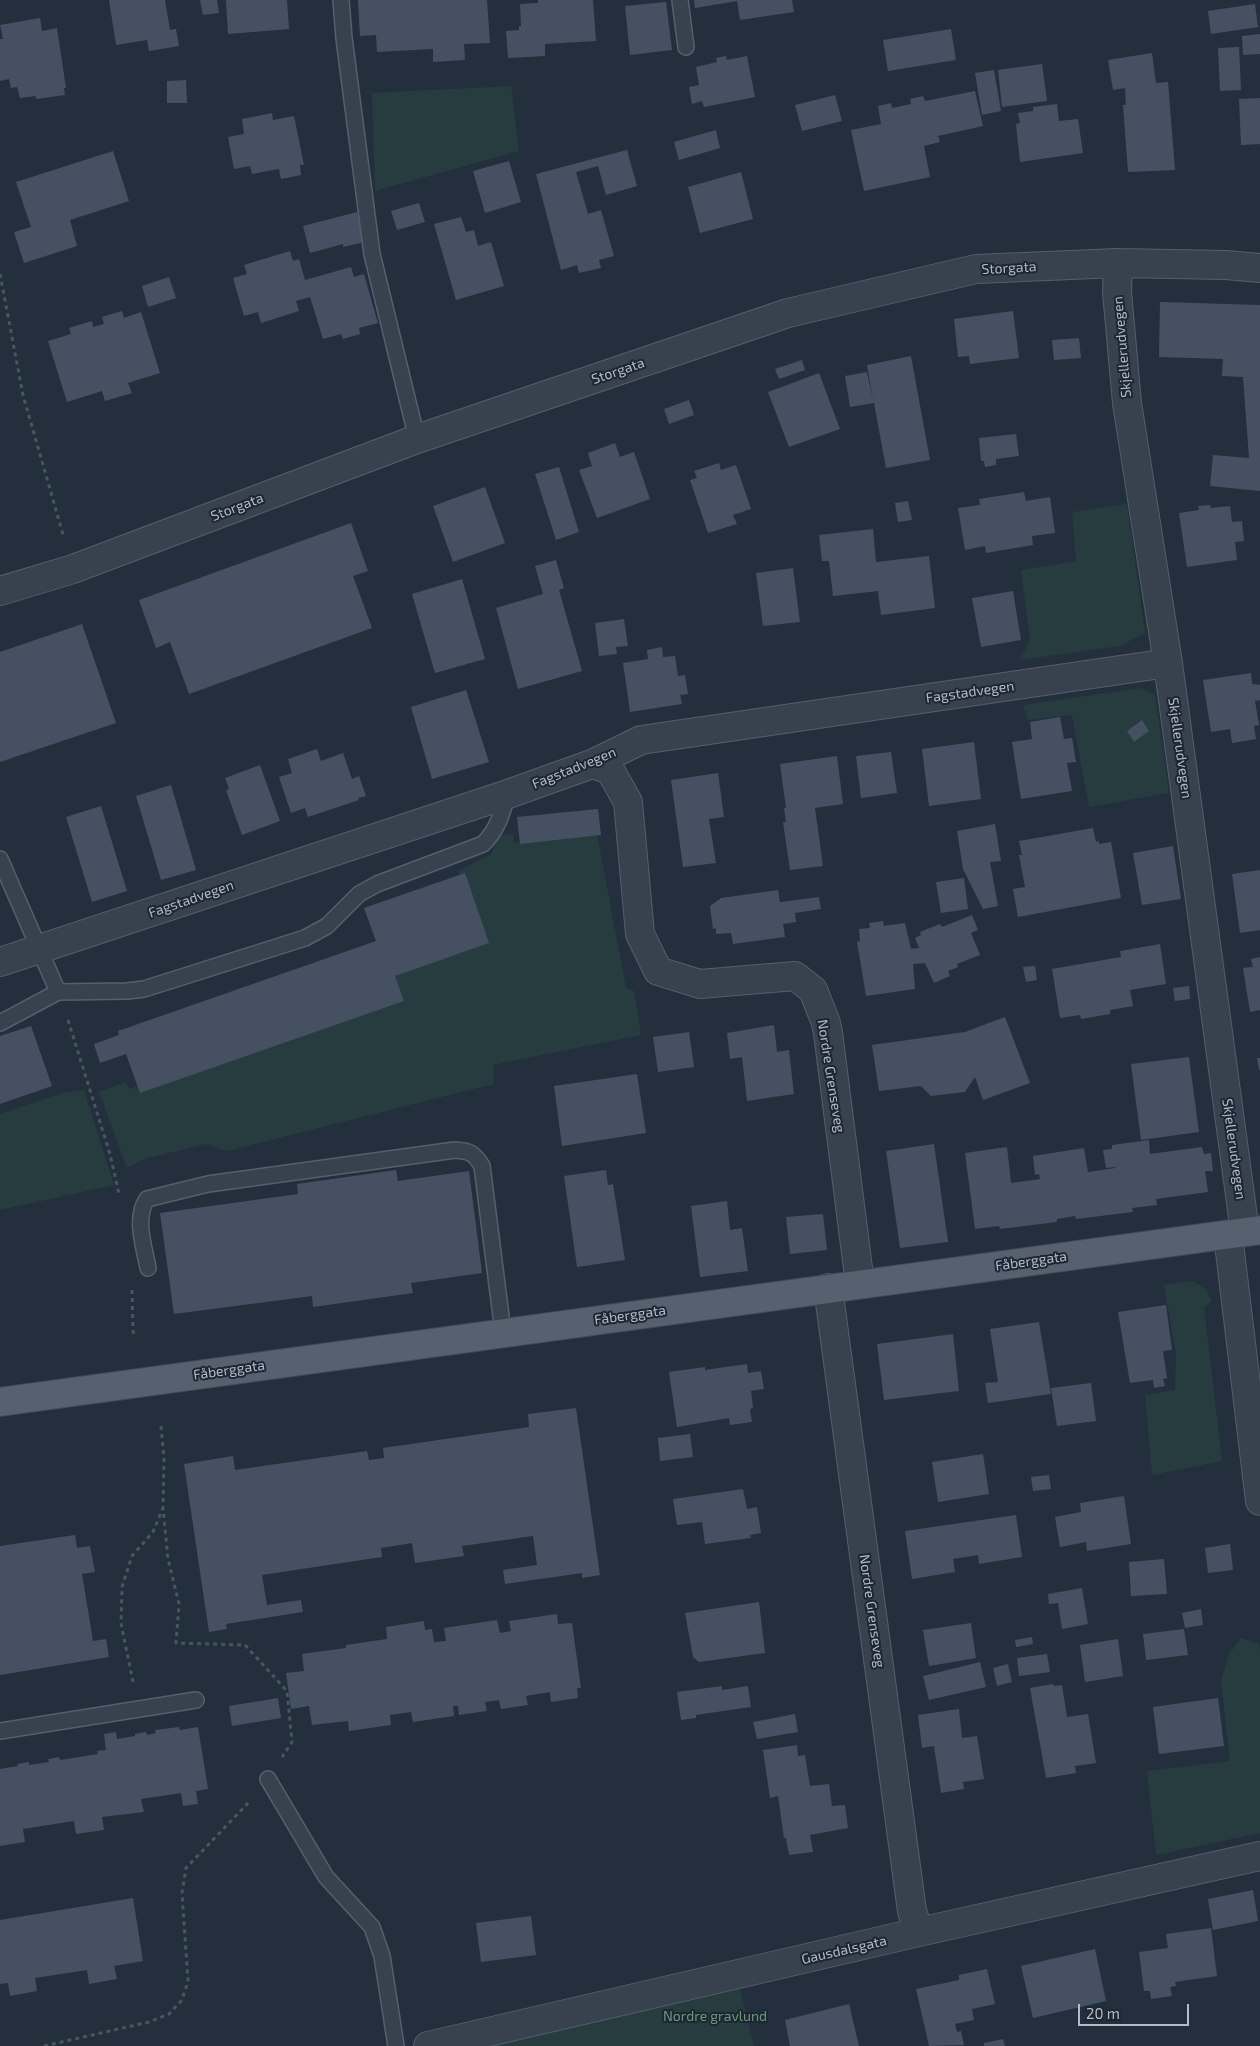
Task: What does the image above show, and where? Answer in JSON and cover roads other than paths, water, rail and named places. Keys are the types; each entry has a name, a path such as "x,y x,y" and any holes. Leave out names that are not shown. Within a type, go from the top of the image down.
{"main road":[{"name":"Fåberggata","path":"0,1402 1244,1232"}],"street":[{"name":"Storgata","path":"0,591 73,569 417,439 788,313 976,269 1118,263 1226,265 1260,268"},
{"name":"Skjellerudvegen","path":"1118,263 1117,292 1127,403 1168,662 1244,1232 1260,1501"},
{"name":"Fagstadvegen","path":"0,962 508,794 592,764 640,740 1168,662"},
{"name":"Nordre Grenseveg","path":"592,764 610,770 628,802 640,934 658,971 700,984 795,976 813,990 828,1033 860,1284"},
{"name":"Nordre Grenseveg","path":"828,1288 912,1911 919,1932"},
{"name":"Gausdalsgata","path":"428,2046 919,1932 1260,1856"}],"lane":[{"path":"341,0 344,38 372,254 417,439"},
{"path":"680,0 686,47"},
{"path":"0,1023 58,992 127,991 144,988 304,938 327,926 359,894 377,884 483,844 493,834 500,820 508,794"},
{"path":"0,859 58,992"},
{"path":"148,1268 141,1217 142,1207 147,1199 208,1184 455,1150 468,1151 475,1154 482,1166 503,1332"},
{"path":"0,1731 196,1700"},
{"path":"268,1779 326,1877 372,1927 382,1956 396,2046"}],"park label":[{"name":"Nordre gravlund","path":"715,2016"}]}
